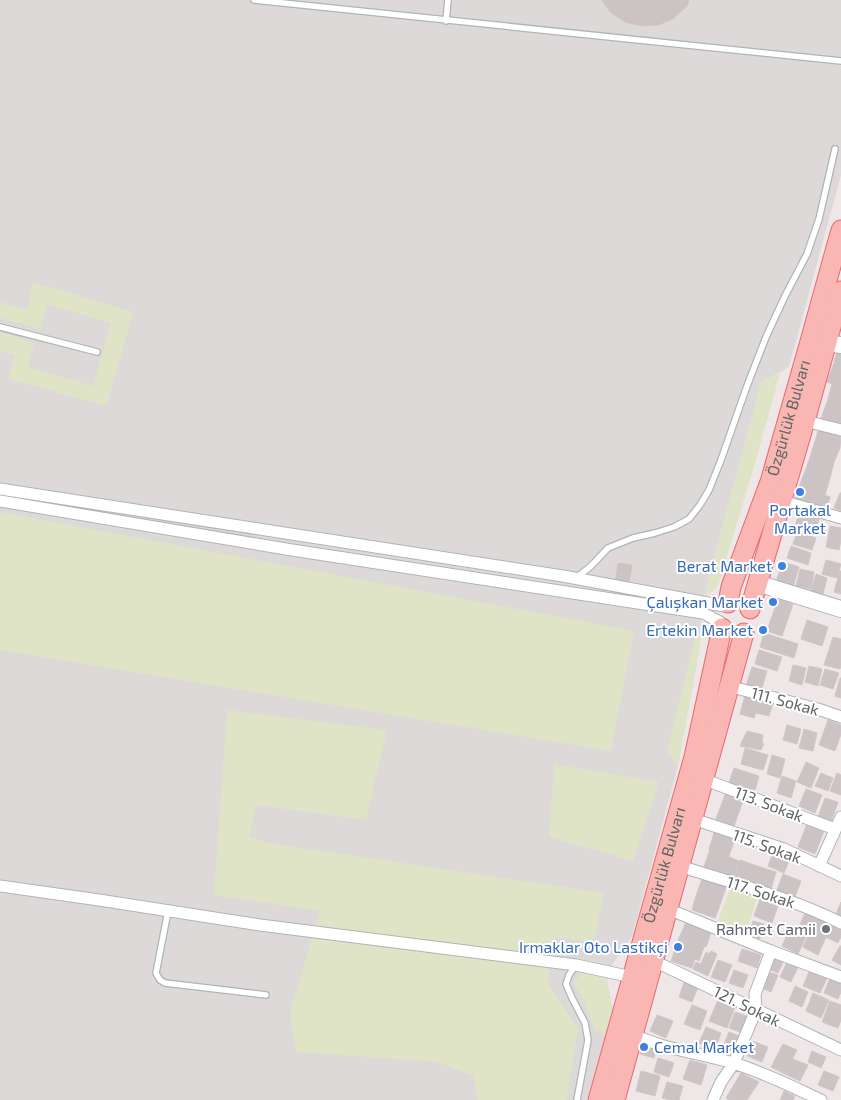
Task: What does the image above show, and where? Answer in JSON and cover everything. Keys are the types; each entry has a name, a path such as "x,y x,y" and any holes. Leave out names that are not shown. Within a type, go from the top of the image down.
{"main road":[{"name":"Özgürlük Bulvarı","path":"598,1100 694,757 723,615 731,586 770,482 841,230"},
{"name":"Özgürlük Bulvarı","path":"750,609 806,421 834,344 841,291"},
{"path":"738,601 747,605 750,609 753,619 748,629 744,633 730,634 723,615 738,601"},
{"name":"Özgürlük Bulvarı","path":"615,1100 744,633"}],"street":[{"path":"806,421 841,430"},
{"path":"0,489 576,578 723,615"},
{"path":"0,501 292,550 703,614 723,615"},
{"path":"782,501 841,518"},
{"path":"757,583 841,609"},
{"name":"111. Sokak","path":"728,686 818,708 841,717"},
{"name":"113. Sokak","path":"703,779 835,829"},
{"path":"819,866 841,817"},
{"name":"115. Sokak","path":"693,819 784,849 841,876"},
{"name":"117. Sokak","path":"680,866 793,902 841,923"},
{"path":"0,886 260,925 576,965 632,977"},
{"path":"668,909 841,977"},
{"path":"714,1100 721,1082 734,1063 756,1010 755,994 771,951"},
{"name":"121. Sokak","path":"654,961 841,1050"},
{"path":"632,1034 680,1050 755,1070 821,1100"}],"lane":[{"path":"254,0 841,61"},
{"path":"334,0 334,9"},
{"path":"446,21 448,0"},
{"path":"576,578 591,566 608,548 633,538 674,527 689,518 700,506 709,490 721,460 757,357 807,254 819,219 835,149"},
{"path":"0,327 97,352"},
{"path":"168,910 156,973 160,980 164,983 266,995"},
{"path":"576,965 569,975 566,984 585,1022 588,1040 577,1100"}],"shaded area":[{"path":"0,0 841,0 841,175 789,367 761,383 703,600 699,652 678,766 632,937 612,965 607,981 613,1010 587,1100 0,1100"}],"green space":[{"path":"33,282 133,312 107,406 9,379 14,355 0,351 0,332 34,343 28,367 93,386 111,323 47,304 41,329 0,318 0,302 27,310"},
{"path":"780,373 719,583 715,589 704,597 761,383"},
{"path":"0,512 634,631 611,751 0,650"},
{"path":"697,630 701,632 699,652 678,766 667,751"},
{"path":"227,710 387,730 366,820 256,805 249,837 268,843 604,893 594,941 557,938 547,982 578,1029 566,1100 478,1100 473,1076 438,1062 296,1052 290,1012 320,911 214,895"},
{"path":"554,764 659,782 633,861 549,837"},
{"path":"731,886 758,895 746,933 718,921"},
{"path":"582,973 609,977 607,981 613,1010 606,1035 595,1030 581,995 574,984"}],"building":[{"path":"602,0 689,0 687,6 674,18 659,25 641,26 625,22 610,12"},
{"path":"837,351 841,352 841,365 834,363"},
{"path":"834,363 841,365 841,387 827,382"},
{"path":"832,384 841,387 841,403 828,399"},
{"path":"828,399 841,403 841,425 821,419"},
{"path":"819,428 841,435 840,448 815,441"},
{"path":"815,441 840,448 834,462 811,454"},
{"path":"811,454 834,462 830,478 815,472 817,469 807,466"},
{"path":"807,466 817,469 815,472 830,478 825,495 799,487"},
{"path":"799,487 830,497 827,509 795,500"},
{"path":"841,493 841,511 834,508"},
{"path":"800,510 820,516 815,532 795,526"},
{"path":"830,526 841,528 839,550 826,547"},
{"path":"797,532 816,538 812,550 793,544"},
{"path":"791,546 811,553 808,565 787,558"},
{"path":"826,560 841,564 837,578 822,574"},
{"path":"783,562 799,567 793,587 776,582"},
{"path":"618,563 632,565 625,605 612,603"},
{"path":"800,569 814,572 811,589 796,586"},
{"path":"841,571 841,594 834,592"},
{"path":"816,574 827,578 823,594 811,591"},
{"path":"778,599 793,604 782,636 767,631"},
{"path":"807,620 828,627 822,646 801,639"},
{"path":"764,633 798,644 794,658 760,647"},
{"path":"833,637 841,639 840,669 824,665"},
{"path":"759,650 782,657 777,671 755,664"},
{"path":"793,665 806,668 802,685 789,681"},
{"path":"809,666 822,669 818,686 805,682"},
{"path":"752,667 767,671 761,691 746,686"},
{"path":"825,669 839,673 833,689 820,685"},
{"path":"841,678 841,698 835,696"},
{"path":"745,695 760,699 754,718 740,714"},
{"path":"760,699 773,703 769,716 756,713"},
{"path":"828,720 841,725 841,734 835,751 819,745"},
{"path":"787,725 801,729 797,744 783,740"},
{"path":"804,729 817,733 813,751 799,748"},
{"path":"747,731 763,735 762,743 764,744 761,750 740,746"},
{"path":"745,748 768,755 763,770 741,764"},
{"path":"772,755 785,759 780,778 767,774"},
{"path":"806,762 819,768 811,788 797,782"},
{"path":"734,768 759,776 754,794 728,786"},
{"path":"821,773 833,778 828,791 815,786"},
{"path":"837,773 841,775 841,795 830,791"},
{"path":"782,776 796,781 791,798 777,793"},
{"path":"806,789 822,795 815,813 799,806"},
{"path":"726,792 744,798 734,826 716,819"},
{"path":"825,798 838,802 831,822 818,817"},
{"path":"807,824 824,831 815,854 798,847"},
{"path":"715,830 736,836 729,856 709,849"},
{"path":"710,849 727,855 721,872 704,867"},
{"path":"774,850 791,856 784,873 768,866"},
{"path":"727,856 739,861 734,877 721,872"},
{"path":"740,860 757,866 751,882 735,877"},
{"path":"757,866 776,872 771,889 751,882"},
{"path":"783,874 801,881 795,897 777,890"},
{"path":"703,876 727,885 720,905 696,896"},
{"path":"696,896 720,905 715,918 692,910"},
{"path":"760,899 778,906 772,923 754,916"},
{"path":"841,902 841,916 836,914"},
{"path":"807,910 818,916 811,930 800,924"},
{"name":"Rahmet Camii","path":"818,916 841,928 841,937 838,943 811,930"},
{"path":"687,920 712,930 706,947 679,938"},
{"path":"753,921 764,924 760,939 749,936"},
{"path":"790,929 806,937 798,954 782,946"},
{"path":"811,930 826,937 818,955 803,947"},
{"path":"679,938 704,947 699,961 695,959 692,968 671,961"},
{"path":"841,946 841,965 832,960"},
{"path":"742,949 761,955 757,968 738,961"},
{"path":"711,951 717,954 708,976 693,969 696,962 701,964 706,952 709,954"},
{"path":"774,956 784,960 778,973 769,969"},
{"path":"718,960 732,965 725,982 711,977"},
{"path":"787,962 798,967 791,982 780,977"},
{"path":"810,969 828,976 820,993 803,986"},
{"path":"734,970 748,975 743,988 729,983"},
{"path":"769,972 778,975 771,992 764,989"},
{"path":"830,978 841,982 841,992 838,999 824,993"},
{"path":"685,980 699,985 692,1002 679,997"},
{"path":"795,986 808,992 802,1007 789,1001"},
{"path":"813,993 829,1000 821,1018 806,1011"},
{"path":"718,1000 735,1007 727,1028 709,1021"},
{"path":"830,1001 841,1005 841,1020 838,1028 822,1022"},
{"path":"692,1005 707,1011 700,1030 684,1024"},
{"path":"735,1012 749,1017 743,1033 729,1028"},
{"path":"657,1015 673,1021 666,1038 650,1031"},
{"path":"706,1027 721,1033 715,1049 699,1043"},
{"path":"729,1032 742,1037 735,1053 723,1047"},
{"path":"752,1041 768,1047 762,1062 747,1056"},
{"path":"642,1044 656,1048 654,1058 640,1054"},
{"path":"783,1044 797,1050 785,1074 771,1067"},
{"path":"812,1051 826,1057 821,1068 808,1062"},
{"path":"658,1058 674,1063 669,1077 654,1072"},
{"path":"793,1059 808,1065 800,1081 785,1074"},
{"path":"690,1060 707,1065 701,1085 683,1079"},
{"path":"641,1071 660,1076 655,1096 636,1091"},
{"path":"824,1071 839,1077 833,1091 818,1085"},
{"path":"741,1073 759,1082 747,1100 729,1100 726,1098"},
{"path":"667,1082 683,1086 679,1100 662,1098"},
{"path":"784,1091 795,1096 793,1100 780,1100"}],"place":[{"name":"Portakal Market","path":"800,492"},
{"name":"Berat Market","path":"782,566"},
{"name":"Çalışkan Market","path":"773,602"},
{"name":"Ertekin Market","path":"763,630"},
{"name":"Rahmet Camii","path":"826,929"},
{"name":"Irmaklar Oto Lastikçi","path":"678,947"},
{"name":"Cemal Market","path":"644,1047"}]}
